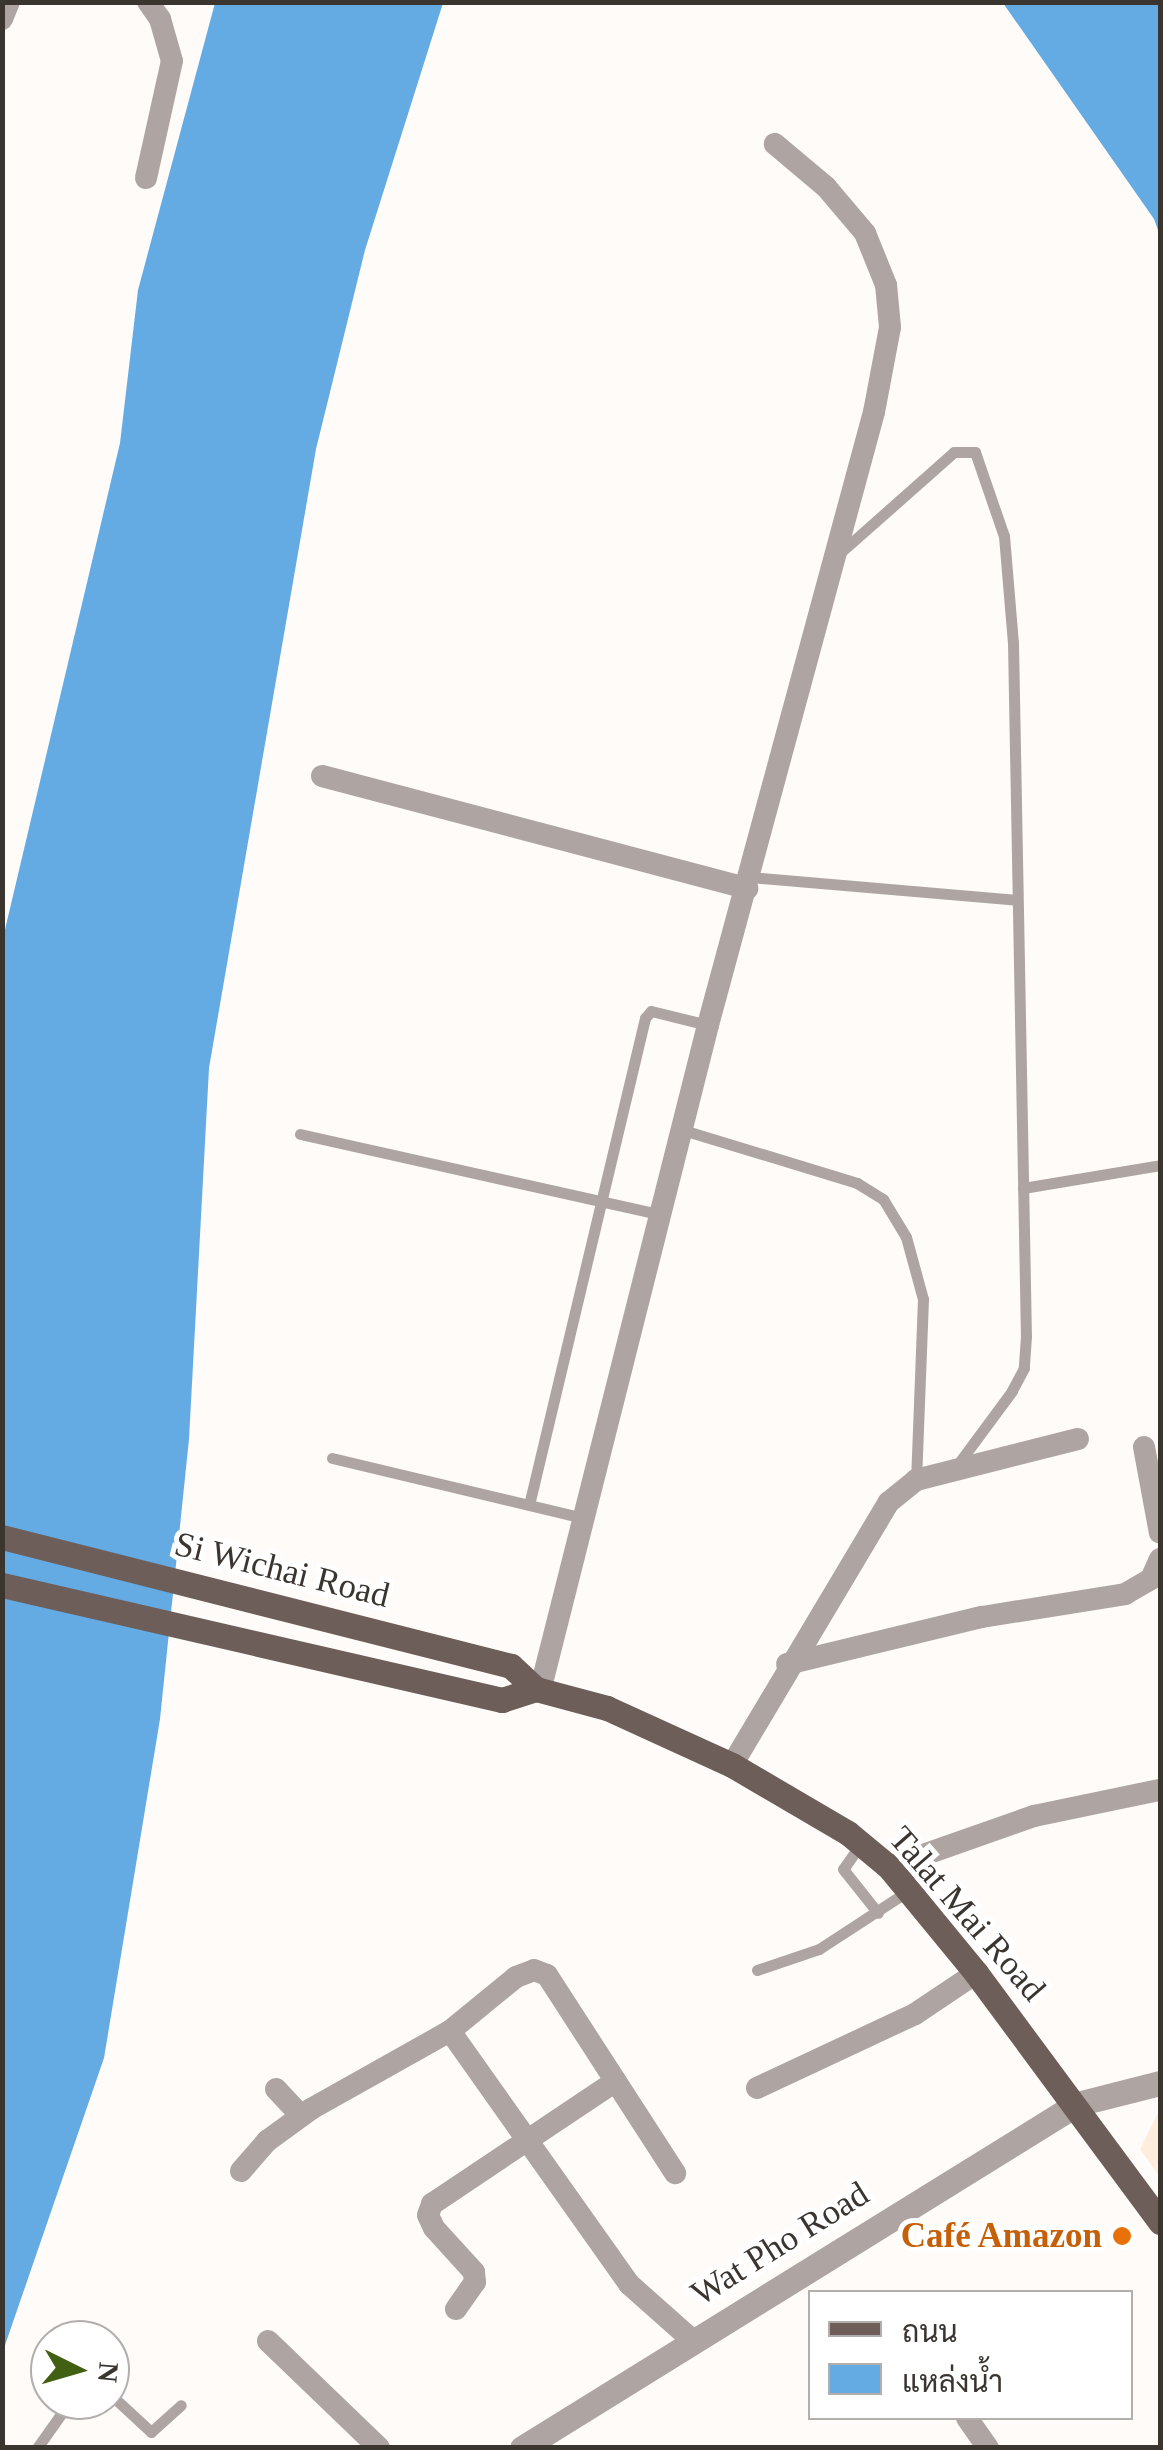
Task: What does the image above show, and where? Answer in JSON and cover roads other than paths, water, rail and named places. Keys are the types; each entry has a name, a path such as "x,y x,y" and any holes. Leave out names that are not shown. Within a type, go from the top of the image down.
{"main road":[{"name":"Si Wichai Road","path":"2,1537 511,1666 538,1690"},
{"path":"2,1585 502,1700 538,1690"},
{"name":"Talat Mai Road","path":"538,1690 606,1708 732,1766 861,1844 889,1867 1077,2104 1160,2222"}],"street":[{"path":"2,19 9,2"},
{"path":"146,178 172,61 160,19 148,2"},
{"path":"538,1690 708,1025 874,412 890,327 886,285 865,233 826,186 775,144"},
{"path":"322,776 748,882"},
{"path":"732,1766 787,1664 889,1502 916,1480 1078,1439"},
{"path":"1144,1447 1160,1532"},
{"path":"787,1664 982,1617 1124,1594 1151,1579 1160,1560"},
{"path":"889,1867 1034,1816 1160,1790"},
{"path":"241,2171 302,2116 450,2030 516,1977 534,1970 547,1974 675,2173"},
{"path":"757,2088 915,2014 976,1973"},
{"path":"450,2030 629,2284 692,2340"},
{"path":"456,2309 476,2282 474,2272 434,2228 428,2215 432,2204 616,2081"},
{"name":"Wat Pho Road","path":"522,2448 1077,2104 1160,2083"},
{"path":"276,2089 302,2116"},
{"path":"268,2340 379,2448"},
{"path":"968,2420 988,2448"}],"lane":[{"path":"836,556 954,452 975,452 1004,536 1013,643 1024,1368 955,1468"},
{"path":"748,882 1016,900"},
{"path":"528,1505 645,1018 652,1011 708,1025"},
{"path":"683,1130 858,1183 883,1199 906,1237 923,1299 916,1480"},
{"path":"300,1134 662,1215"},
{"path":"1023,1188 1160,1165"},
{"path":"332,1458 582,1518"},
{"path":"861,1844 843,1869 878,1913"},
{"path":"757,1970 819,1949 908,1891"},
{"path":"130,2413 151,2432 182,2405"},
{"path":"37,2448 57,2420"}],"water":[{"path":"215,3 443,3 365,250 316,449 209,1068 189,1439 160,1719 104,2058 3,2351 3,938 120,443 138,290"},
{"path":"1003,3 1160,3 1160,236 1154,219"}],"place":[{"name":"Café Amazon","path":"1122,2236"}]}
